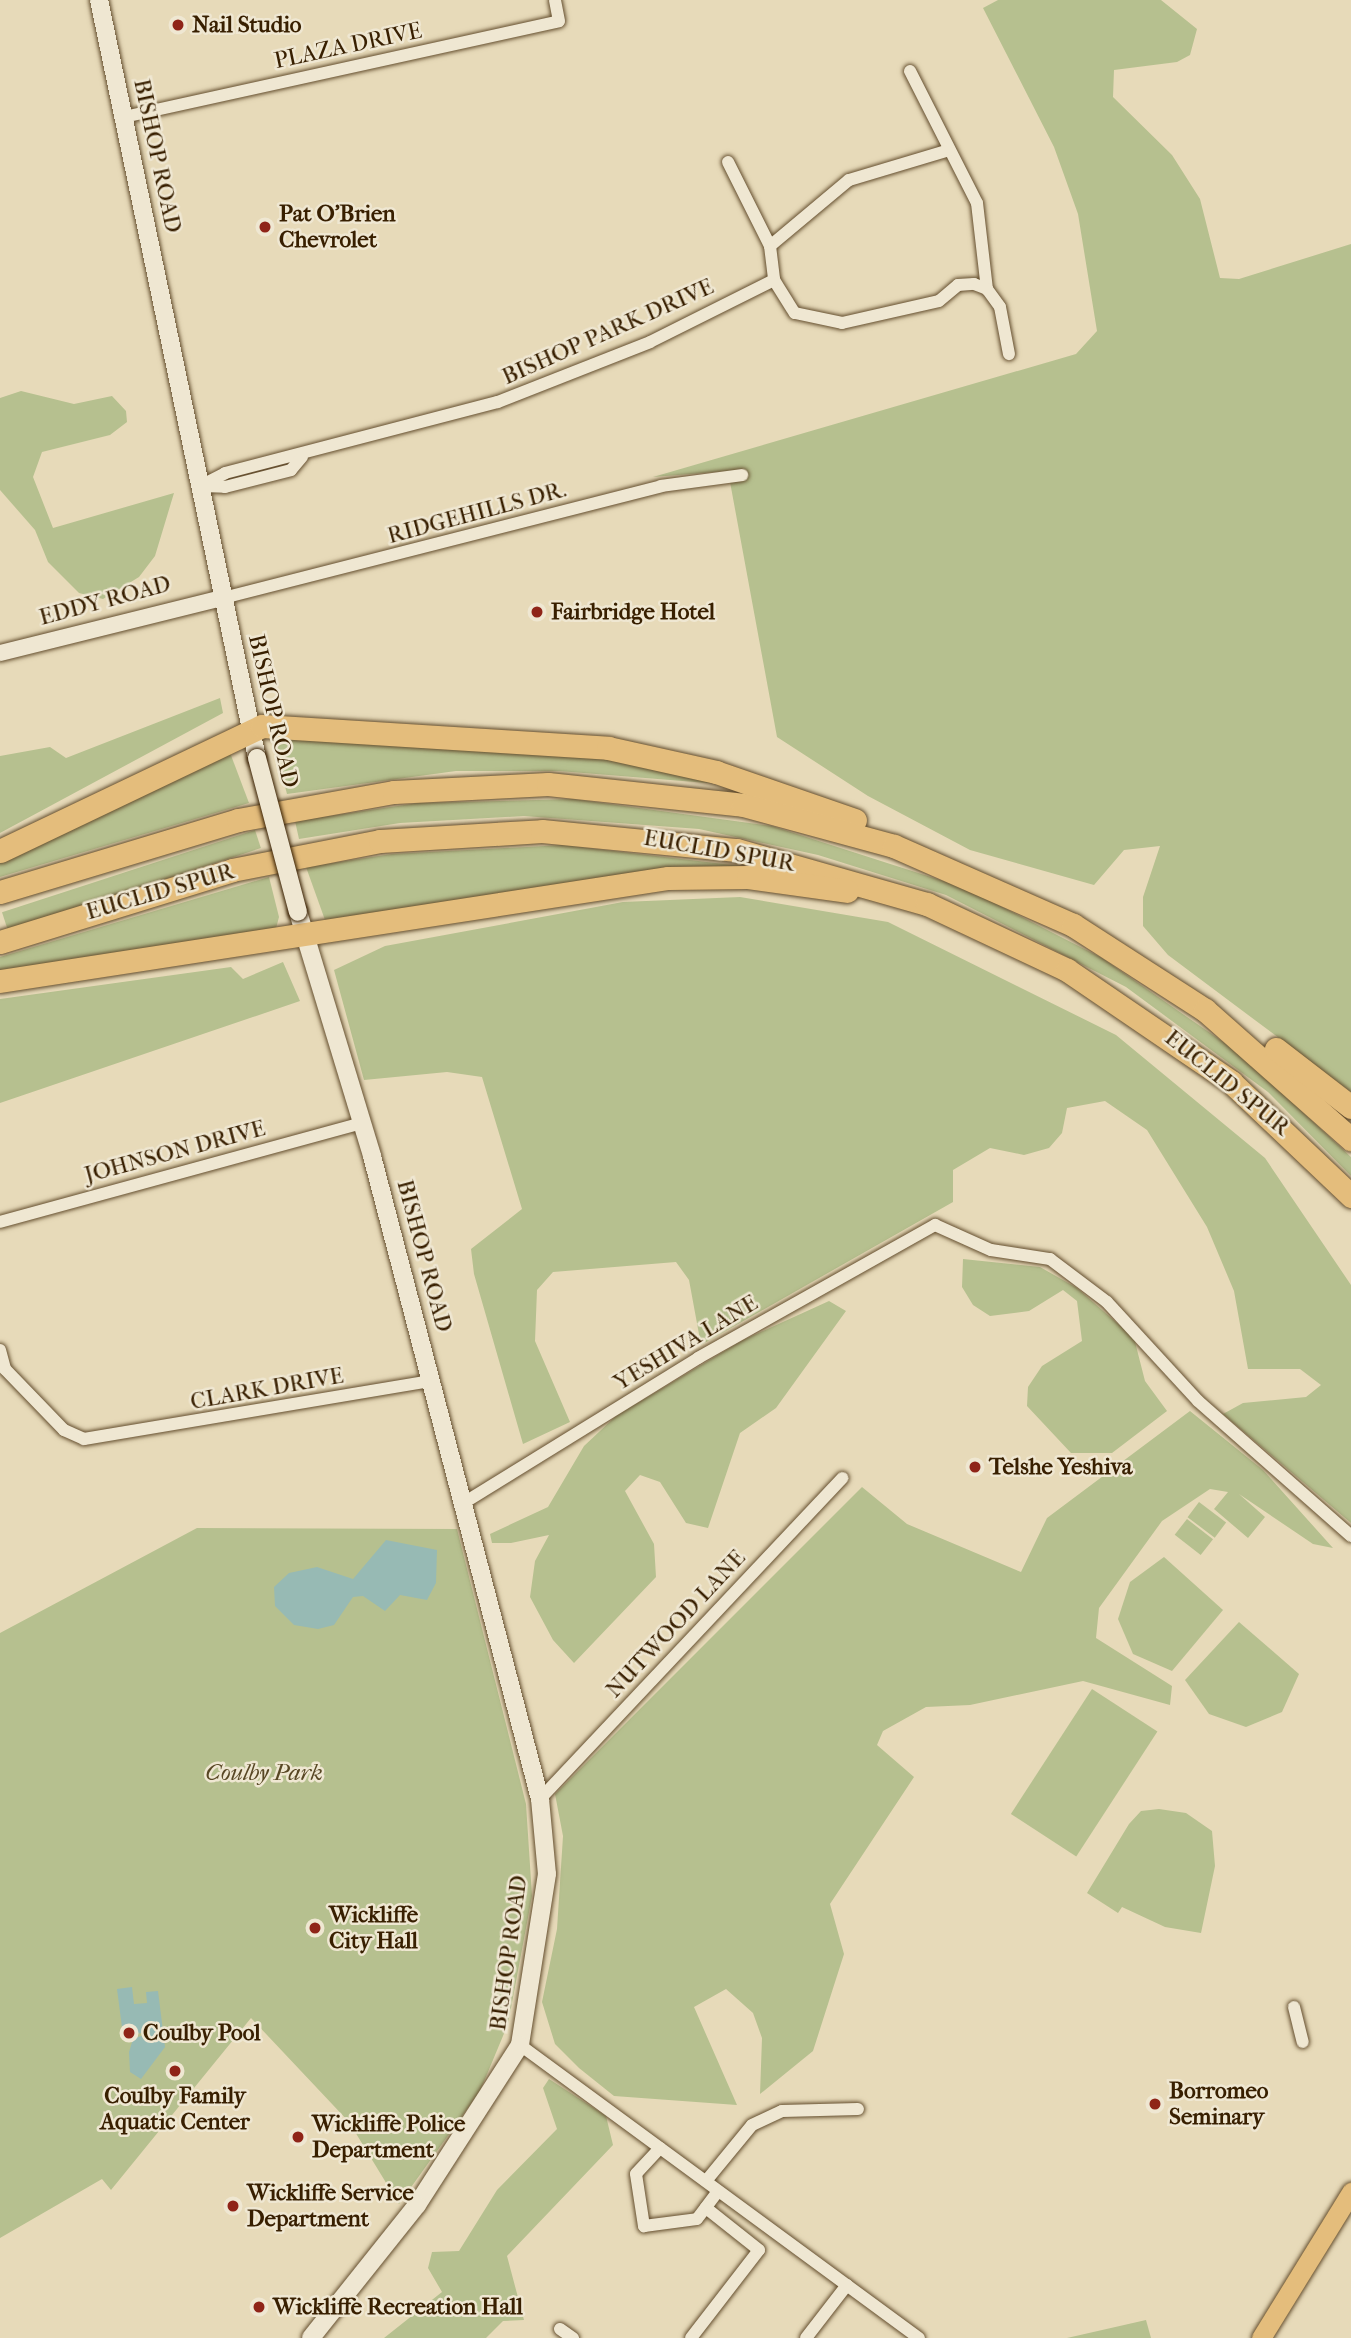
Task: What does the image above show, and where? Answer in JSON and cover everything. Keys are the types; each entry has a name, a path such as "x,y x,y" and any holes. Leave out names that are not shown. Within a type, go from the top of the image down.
{"highway":[{"path":"0,851 250,727 538,739 656,757 835,812 967,874"},
{"name":"EUCLID SPUR","path":"0,892 277,810 496,785 628,789 743,805 856,833 967,874 1073,925 1175,988 1267,1059 1351,1139"},
{"name":"EUCLID SPUR","path":"0,942 269,861 380,841 500,831 620,834 737,850 852,878 962,919 1067,970 1167,1033 1260,1107 1351,1196"},
{"path":"0,981 700,876 818,885 962,919"},
{"path":"1175,988 1238,1020 1351,1107"}],"main road":[{"name":"BISHOP ROAD","path":"99,0 257,758 304,937 362,1123 540,1799 547,1874 520,2045"},
{"path":"311,2338 417,2205 520,2045"},
{"path":"1261,2338 1351,2192"}],"street":[{"name":"PLAZA DRIVE","path":"124,117 559,22 555,0"},
{"path":"910,71 977,203 988,289 1000,307 1009,354"},
{"path":"770,246 849,180 949,150"},
{"path":"728,162 770,246 774,279 794,313 842,323 939,301 958,285 988,289"},
{"name":"BISHOP PARK DRIVE","path":"200,486 225,487 291,470 302,457 498,402 650,342 774,279"},
{"name":"RIDGEHILLS DR.","path":"223,598 662,486 742,475"},
{"name":"EDDY ROAD","path":"0,653 223,598"},
{"name":"JOHNSON DRIVE","path":"0,1222 362,1123"},
{"name":"YESHIVA LANE","path":"462,1504 698,1358 935,1225 991,1250 1050,1259 1107,1302 1198,1401 1351,1536"},
{"path":"0,1350 2,1371"},
{"name":"CLARK DRIVE","path":"2,1371 64,1430 85,1439 431,1381"},
{"name":"NUTWOOD LANE","path":"540,1799 843,1478"},
{"path":"1294,2007 1303,2042"},
{"name":"BISHOP ROAD","path":"520,2045 919,2338"},
{"path":"706,2181 752,2125 782,2111 858,2109"},
{"path":"660,2148 636,2174 644,2226 698,2219 718,2191"},
{"path":"706,2208 759,2250"},
{"path":"691,2338 774,2231"},
{"path":"806,2338 847,2285"},
{"path":"560,2329 573,2338"}],"green space":[{"path":"998,0 1161,0 1197,29 1190,55 1177,62 1114,70 1113,97 1172,155 1200,199 1220,278 1239,279 1351,244 1351,1092 1168,955 1143,926 1143,897 1160,846 1124,850 1094,885 970,850 868,796 777,737 728,471 653,477 1076,354 1097,331 1078,214 1054,147 983,8"},
{"path":"21,391 74,404 112,396 126,411 127,422 110,435 42,452 33,477 53,528 174,493 155,556 139,577 103,599 79,593 48,562 35,530 0,490 0,398"},
{"path":"220,698 223,713 0,833 0,756 50,747 66,758"},
{"path":"283,735 515,746 706,773 732,785 559,771 456,771 287,794 275,748"},
{"path":"229,750 249,803 0,877 0,858"},
{"path":"573,799 772,826 965,888 1102,958 1239,1053 1351,1157 1351,1176 1268,1092 1126,987 946,895 818,855 699,829 524,816 400,823 299,839 295,821 418,803"},
{"path":"255,830 261,848 8,930 2,912"},
{"path":"563,845 749,867 325,920 306,867 392,854"},
{"path":"269,877 279,917 275,932 0,975 0,957"},
{"path":"740,897 888,922 1116,1035 1265,1158 1351,1285 1351,1523 1223,1414 1243,1403 1306,1397 1321,1385 1300,1369 1248,1369 1234,1291 1207,1227 1147,1130 1105,1101 1067,1108 1062,1133 1049,1148 1024,1155 990,1148 953,1170 953,1202 701,1345 689,1280 676,1262 553,1272 537,1290 535,1341 570,1422 523,1444 474,1274 471,1249 522,1209 482,1077 447,1072 364,1080 334,970 385,946 623,902"},
{"path":"283,962 300,1001 0,1103 0,999 231,967 243,979"},
{"path":"963,1259 1040,1267 1077,1288 1134,1338 1145,1381 1167,1411 1112,1453 1071,1453 1027,1406 1028,1387 1042,1366 1082,1341 1077,1301 1063,1290 1029,1311 990,1316 973,1305 962,1287"},
{"path":"829,1301 846,1311 776,1408 740,1433 708,1528 686,1523 660,1482 640,1475 625,1491 654,1544 656,1577 574,1663 553,1640 530,1597 535,1561 549,1535 511,1543 492,1543 490,1534 548,1507 584,1446 616,1416 743,1340"},
{"path":"1190,1411 1263,1470 1333,1548 1313,1544 1239,1494 1265,1517 1248,1538 1214,1509 1228,1492 1210,1489 1162,1521 1099,1608 1096,1638 1172,1686 1170,1705 1083,1681 970,1705 926,1707 883,1731 877,1745 914,1777 830,1904 844,1954 813,2051 760,2094 762,2038 753,2013 726,1989 694,2007 737,2105 614,2096 579,2068 555,2044 542,2002 557,1929 563,1836 555,1794 862,1487 907,1524 1021,1572 1047,1518"},
{"path":"1199,1502 1226,1522 1215,1538 1188,1517"},
{"path":"1187,1519 1213,1539 1201,1555 1175,1535"},
{"name":"Coulby Park","path":"197,1528 457,1529 526,1804 532,1896 508,2024 480,2091 399,2204 349,2122 251,2018 111,2190 102,2179 0,2238 0,1633"},
{"path":"1164,1557 1223,1610 1172,1671 1133,1654 1118,1619 1130,1582"},
{"path":"1239,1622 1299,1674 1282,1712 1246,1727 1209,1714 1185,1680"},
{"path":"1092,1689 1157,1731 1076,1856 1011,1814"},
{"path":"1159,1809 1186,1813 1212,1831 1215,1866 1201,1933 1165,1927 1122,1907 1118,1913 1087,1893 1129,1824 1141,1811"},
{"path":"549,2079 606,2116 613,2145 507,2256 524,2320 503,2321 486,2338 384,2338 442,2292 428,2268 432,2252 459,2251 497,2190 557,2129 543,2088"},
{"path":"1146,2320 1151,2338 1067,2338"}],"water":[{"path":"386,1540 437,1550 436,1583 427,1600 400,1595 385,1611 363,1596 353,1597 334,1625 318,1629 294,1625 275,1606 274,1587 289,1573 317,1567 353,1579"},
{"name":"Coulby Pool","path":"132,1987 134,2004 147,2003 146,1992 158,1991 165,2047 141,2079 130,2072 129,2052 133,2039 151,2032 123,2035 117,1989"}],"place":[{"name":"Nail Studio","path":"178,25"},
{"name":"Pat O'Brien Chevrolet","path":"265,227"},
{"name":"Fairbridge Hotel","path":"537,612"},
{"name":"Telshe Yeshiva","path":"975,1467"},
{"name":"Wickliffe City Hall","path":"315,1928"},
{"name":"Coulby Pool","path":"129,2033"},
{"name":"Coulby Family Aquatic Center","path":"175,2071"},
{"name":"Borromeo Seminary","path":"1155,2104"},
{"name":"Wickliffe Police Department","path":"298,2137"},
{"name":"Wickliffe Service Department","path":"233,2206"},
{"name":"Wickliffe Recreation Hall","path":"259,2307"}]}
